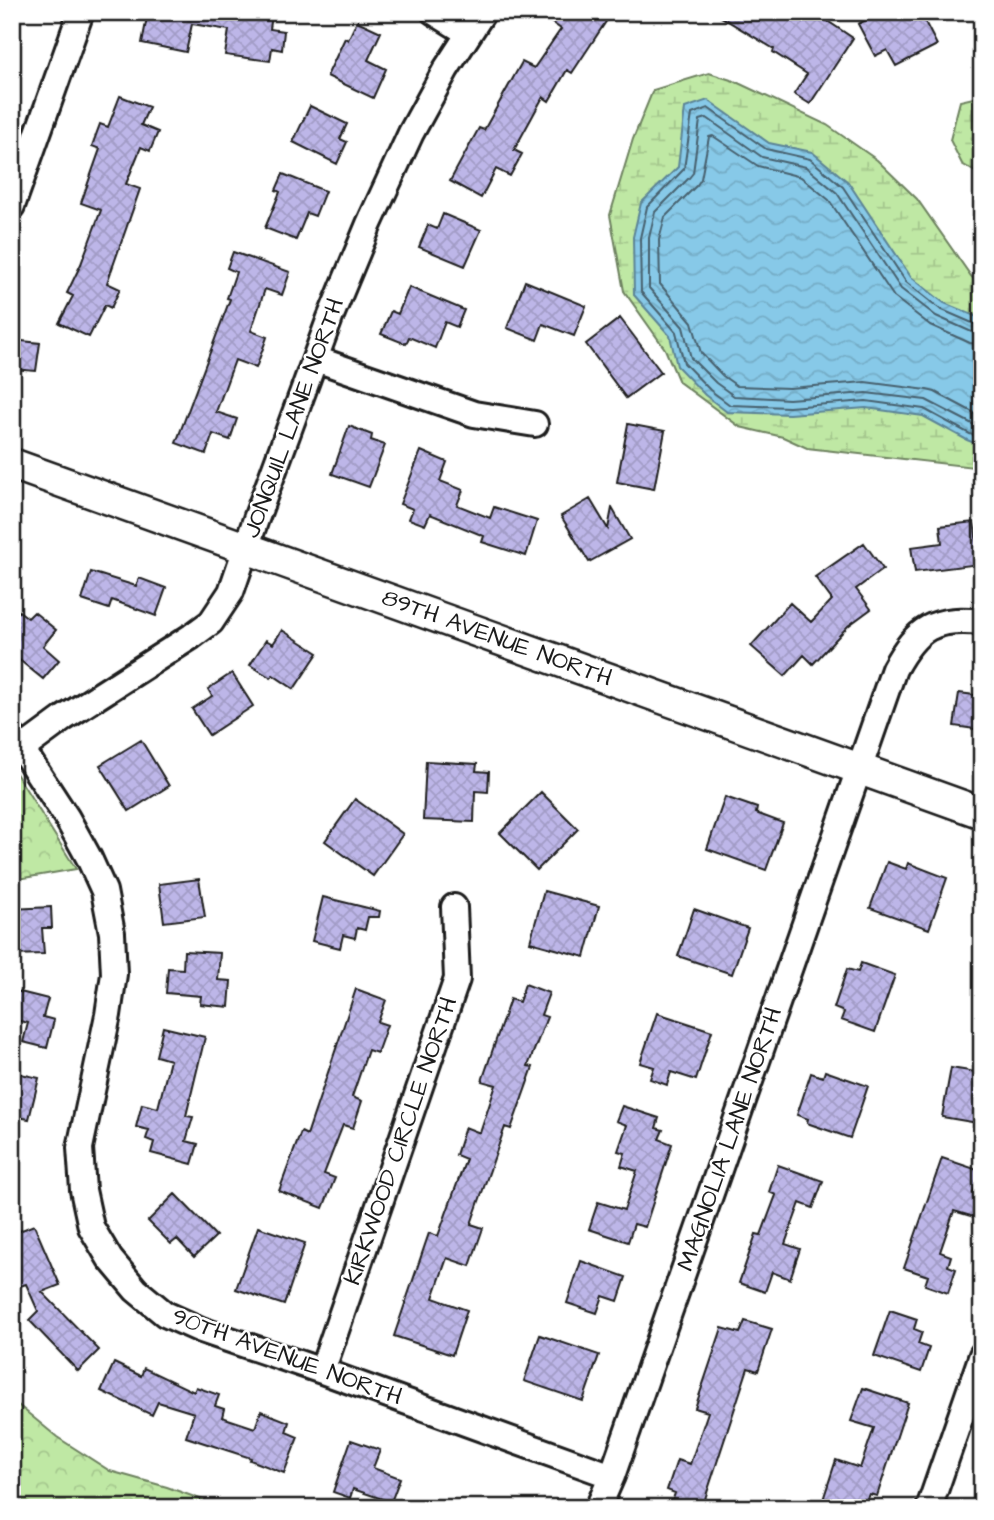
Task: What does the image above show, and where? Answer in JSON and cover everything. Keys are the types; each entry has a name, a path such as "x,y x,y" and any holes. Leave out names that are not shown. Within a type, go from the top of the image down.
{"street":[{"path":"12,206 81,12"},
{"path":"434,12 468,33"},
{"name":"JONQUIL LANE NORTH","path":"17,742 64,718 192,636 211,622 231,592 330,318 369,224 411,133 446,69 483,12"},
{"path":"316,359 474,414 535,424"},
{"name":"89TH AVENUE NORTH","path":"12,464 982,813"},
{"name":"MAGNOLIA LANE NORTH","path":"598,1508 612,1476 894,669 906,648 922,631 940,622 982,622"},
{"name":"90TH AVENUE NORTH","path":"17,742 67,818 89,858 104,891 112,933 114,974 108,1015 80,1148 83,1189 91,1227 110,1259 136,1290 165,1314 201,1330 612,1476"},
{"name":"KIRKWOOD CIRCLE NORTH","path":"322,1371 457,979 454,907"},
{"path":"929,1508 982,1356"}],"green space":[{"path":"709,73 734,81 827,125 877,160 917,199 971,276 982,287 982,468 807,448 783,437 740,427 679,382 665,349 624,291 610,215 633,139 653,90"},
{"path":"982,96 982,176 962,164 950,140 960,101"},
{"path":"12,767 76,869 12,880"},
{"path":"12,1400 57,1437 110,1471 167,1487 225,1508 12,1508"}],"water":[{"path":"708,100 769,143 812,152 848,182 911,277 944,303 982,319 982,446 923,416 866,408 789,414 727,412 705,395 677,366 670,336 634,295 633,237 641,203 678,167 685,108"}],"building":[{"path":"148,12 251,12 272,15 270,29 284,31 282,50 272,48 270,61 225,55 229,30 192,24 186,52 142,43"},
{"path":"536,12 595,12 607,20 572,73 567,70 549,101 543,97 514,150 522,154 510,176 496,169 481,198 450,181 479,128 484,130 522,62 534,68 561,29"},
{"path":"713,12 814,12 853,38 810,104 794,94 807,74 773,52 774,49"},
{"path":"881,12 920,12 937,45 896,66 887,50 875,56 858,24"},
{"path":"357,21 381,32 368,60 386,69 373,98 327,76 345,38 348,40"},
{"path":"120,96 149,107 141,125 158,132 150,151 141,147 126,184 140,189 107,283 120,289 111,308 105,305 89,337 59,323 73,296 67,293 101,210 81,203 100,149 92,146 100,124 108,127"},
{"path":"310,106 347,124 340,139 347,142 337,164 293,142"},
{"path":"283,174 325,191 315,216 307,213 296,240 265,228 280,192 276,190"},
{"path":"443,214 481,230 465,266 419,247 428,225 437,229"},
{"path":"233,252 290,272 282,295 265,289 251,331 267,337 256,368 235,360 216,412 237,419 230,440 213,434 206,454 176,443 230,299 227,298 236,272 227,268"},
{"path":"525,281 586,306 574,336 543,324 537,340 507,328"},
{"path":"409,287 464,310 457,327 445,322 435,348 409,337 406,344 381,334 391,311 398,314"},
{"path":"620,318 661,372 626,398 586,344"},
{"path":"12,340 40,343 36,371 12,369"},
{"path":"628,424 665,431 654,489 617,482"},
{"path":"349,426 372,435 371,440 385,445 369,487 332,474"},
{"path":"421,451 447,462 440,481 463,490 457,505 490,518 494,507 537,521 526,556 482,542 484,536 430,514 425,525 409,519 413,509 400,504"},
{"path":"590,499 608,529 612,508 630,539 589,562 561,516"},
{"path":"974,522 980,564 915,572 911,547 942,543 940,526"},
{"path":"864,543 883,569 856,589 871,609 848,626 813,664 804,655 785,676 751,646 790,603 811,622 832,600 815,577"},
{"path":"91,572 136,586 139,578 166,588 156,616 112,600 109,609 82,600"},
{"path":"19,611 28,618 34,612 56,630 43,646 59,660 43,679 12,654 12,620"},
{"path":"282,630 318,653 294,689 273,675 271,678 250,665 266,640 273,644"},
{"path":"232,673 253,706 209,735 192,709 212,696 208,689"},
{"path":"959,693 982,696 982,730 954,726"},
{"path":"141,740 169,786 129,811 100,765"},
{"path":"426,761 477,764 476,771 489,772 488,792 475,791 474,822 423,820"},
{"path":"541,792 578,829 537,870 500,833"},
{"path":"725,797 757,808 756,813 783,823 766,870 707,849"},
{"path":"355,799 403,834 373,876 325,841"},
{"path":"887,862 906,869 908,863 947,878 929,929 870,908"},
{"path":"199,879 205,917 164,922 159,884"},
{"path":"544,891 599,906 585,957 530,942"},
{"path":"323,897 380,911 379,917 368,917 365,930 357,928 355,938 343,935 340,948 312,941"},
{"path":"51,907 52,928 42,928 44,954 12,955 12,909"},
{"path":"694,909 748,928 732,974 678,956"},
{"path":"184,951 220,953 218,980 231,981 229,1007 200,1004 201,996 166,993 168,968 183,969"},
{"path":"861,963 895,975 875,1032 841,1020 844,1012 834,1008 847,969 858,972"},
{"path":"525,984 549,993 541,1015 547,1017 528,1066 533,1067 511,1129 505,1127 471,1224 483,1228 470,1266 447,1258 433,1298 467,1310 452,1355 394,1336 429,1233 438,1236 466,1159 456,1155 465,1127 480,1133 496,1085 482,1081 510,999 519,1002"},
{"path":"356,989 386,1000 378,1022 387,1025 377,1053 368,1050 352,1097 362,1101 353,1128 343,1125 324,1174 335,1178 323,1208 279,1191 301,1132 307,1135"},
{"path":"12,990 48,999 43,1017 54,1020 47,1048 23,1042 28,1023 12,1019"},
{"path":"657,1013 712,1031 696,1080 671,1072 667,1085 650,1079 654,1067 640,1063"},
{"path":"163,1027 205,1037 186,1116 193,1117 186,1141 198,1144 192,1164 151,1153 154,1142 146,1139 149,1130 136,1127 142,1104 158,1108 170,1060 156,1056"},
{"path":"951,1068 982,1073 982,1103 978,1123 942,1117"},
{"path":"825,1071 868,1086 850,1138 807,1123 808,1119 797,1115 811,1073 823,1077"},
{"path":"12,1072 39,1078 29,1119 12,1116"},
{"path":"622,1106 659,1118 656,1128 663,1130 659,1139 672,1144 645,1227 634,1224 628,1242 589,1229 598,1202 624,1210 637,1171 621,1166 625,1153 618,1151 627,1125 616,1121"},
{"path":"942,1158 981,1171 973,1193 981,1196 974,1217 954,1211 940,1252 951,1256 948,1266 956,1269 948,1293 925,1285 928,1276 904,1268"},
{"path":"778,1165 823,1181 813,1208 800,1203 785,1244 800,1249 790,1279 772,1272 765,1292 739,1283 756,1234 761,1235 776,1195 769,1192"},
{"path":"175,1194 216,1236 194,1257 177,1239 171,1244 148,1221"},
{"path":"34,1225 60,1285 42,1292 99,1350 78,1371 29,1320 38,1311 26,1284 12,1289 12,1234"},
{"path":"258,1227 305,1243 284,1305 236,1289"},
{"path":"581,1261 626,1277 618,1301 603,1296 597,1313 567,1303"},
{"path":"890,1310 917,1319 914,1329 922,1332 918,1344 929,1348 921,1372 874,1356"},
{"path":"745,1321 772,1329 758,1371 748,1368 702,1508 670,1508 675,1493 667,1490 677,1460 690,1464 708,1412 695,1408 722,1328 740,1333"},
{"path":"540,1335 599,1355 583,1401 524,1381"},
{"path":"114,1363 141,1376 144,1368 194,1392 196,1387 219,1395 215,1406 224,1409 222,1417 255,1428 261,1411 289,1422 286,1432 298,1437 284,1473 250,1460 251,1458 186,1437 194,1413 158,1402 152,1415 101,1391"},
{"path":"863,1388 908,1403 877,1496 869,1494 866,1501 855,1498 851,1508 845,1508 823,1500 836,1460 860,1468 874,1428 851,1421"},
{"path":"351,1440 380,1450 373,1468 400,1478 391,1502 353,1489 350,1498 333,1492"}]}
